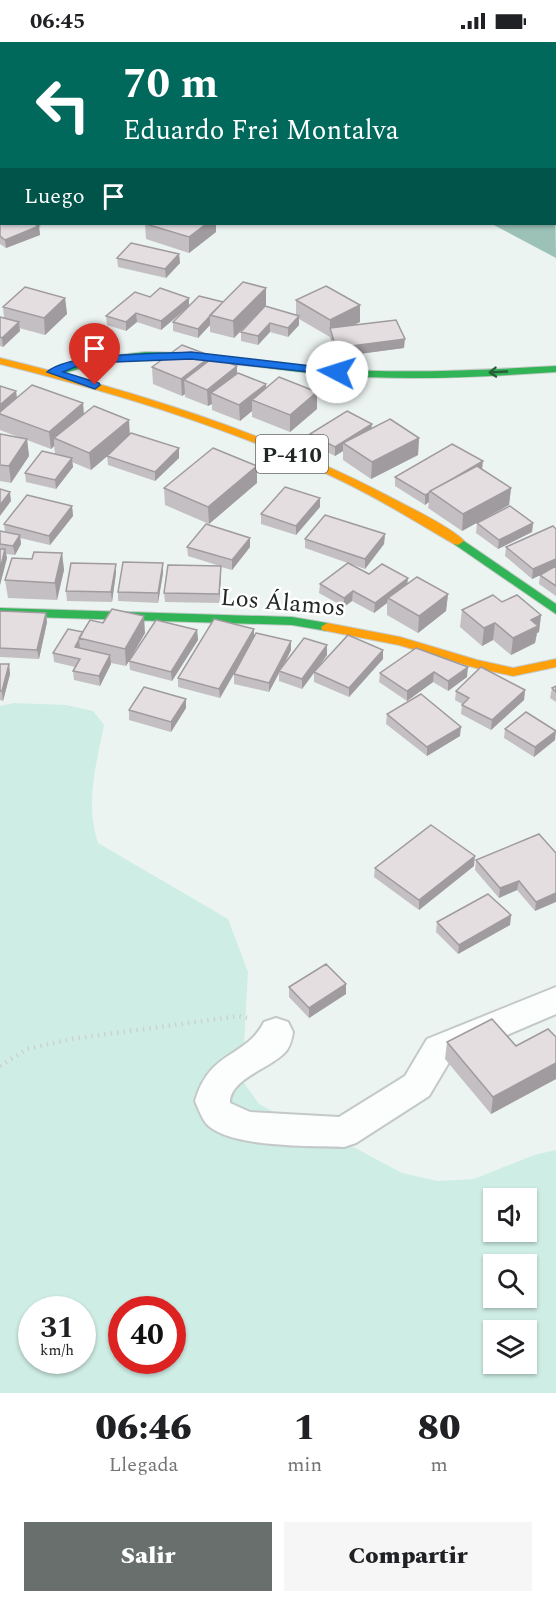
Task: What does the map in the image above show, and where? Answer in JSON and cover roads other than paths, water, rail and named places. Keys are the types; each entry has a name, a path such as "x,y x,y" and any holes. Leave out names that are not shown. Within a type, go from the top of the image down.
{"street":[{"path":"52,372 73,364 114,359 191,356 318,371 375,374 429,375 556,369"},
{"name":"P-410","path":"0,361 52,372 222,425 278,448 431,524 513,577 556,610"},
{"name":"Los Álamos","path":"0,612 292,621 400,641 476,664 513,672 556,663"},
{"path":"276,1032 274,1042 231,1071 216,1086 212,1101 218,1113 231,1121 250,1127 344,1132 417,1086 439,1049 556,1000"}]}
